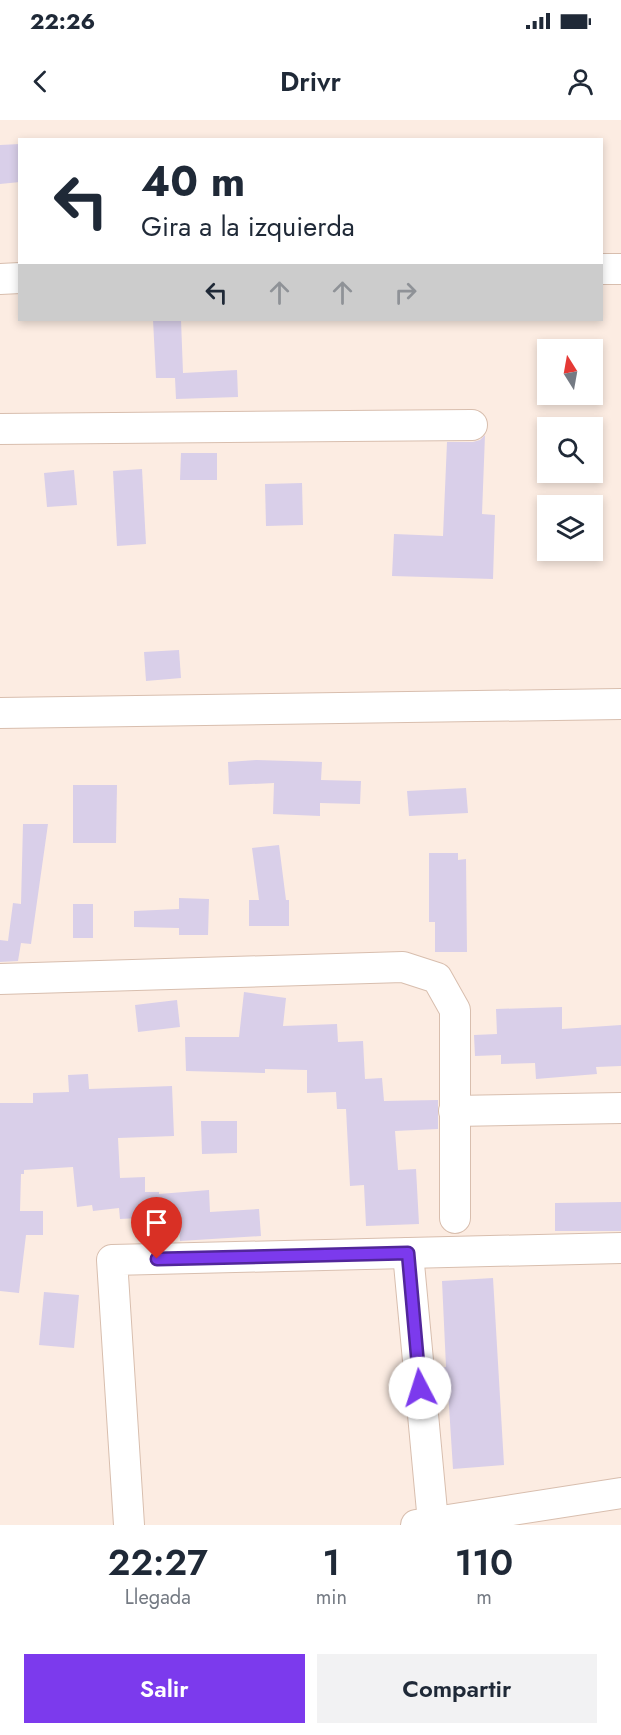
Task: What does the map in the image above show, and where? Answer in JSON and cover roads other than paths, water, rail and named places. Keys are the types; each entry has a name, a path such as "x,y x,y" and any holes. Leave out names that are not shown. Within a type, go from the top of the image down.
{"street":[{"path":"603,269 621,269"},
{"path":"0,279 18,278"},
{"path":"0,429 472,426"},
{"path":"0,713 621,704"},
{"path":"0,979 403,967 437,978 455,1010 455,1218"},
{"path":"454,1111 621,1108"},
{"path":"129,1525 112,1260 621,1248"},
{"path":"408,1253 425,1524 621,1493"}]}
